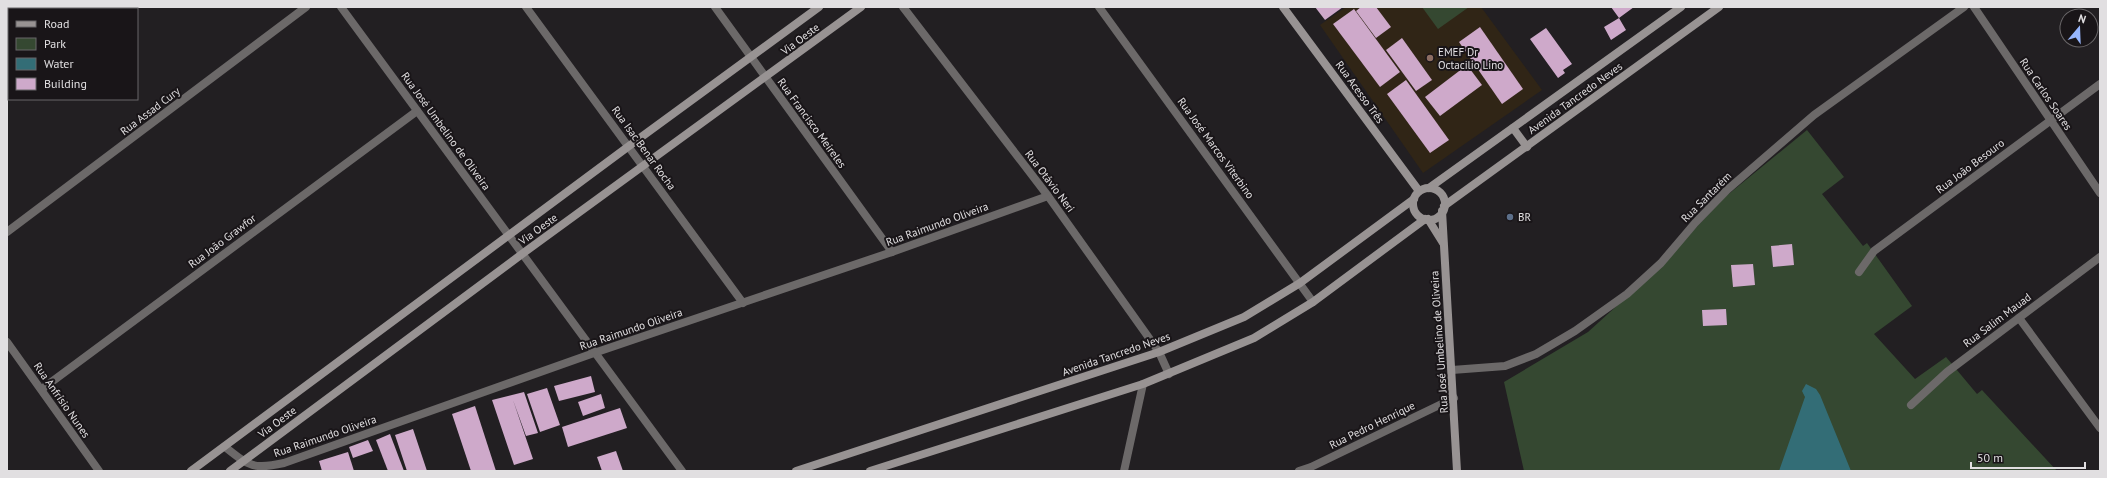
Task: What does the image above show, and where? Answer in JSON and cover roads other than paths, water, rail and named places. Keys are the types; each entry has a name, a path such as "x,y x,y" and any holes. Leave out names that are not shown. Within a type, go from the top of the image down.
{"street":[{"name":"Rua Assad Cury","path":"7,232 306,7"},
{"name":"Rua José Umbelino de Oliveira","path":"341,7 682,471"},
{"name":"Rua Isac Benar Rocha","path":"526,7 743,302"},
{"name":"Rua Francisco Meireles","path":"715,7 892,252"},
{"name":"Via Oeste","path":"191,471 508,235 819,7"},
{"name":"Via Oeste","path":"230,471 522,254 766,78 861,7"},
{"name":"Rua Otávio Neri","path":"903,7 1048,196 1159,352 1169,374"},
{"name":"Rua José Marcos Viterbino","path":"1100,7 1313,302"},
{"name":"Rua Acesso Três","path":"1283,7 1419,191"},
{"name":"Avenida Tancredo Neves","path":"1430,188 1681,7"},
{"name":"Avenida Tancredo Neves","path":"1443,209 1719,7"},
{"name":"Rua Santarém","path":"1452,370 1505,366 1536,354 1588,322 1627,294 1661,262 1695,223 1727,190 1814,115 1964,7"},
{"name":"Rua Carlos Soares","path":"1974,7 2100,194"},
{"name":"Rua João Besouro","path":"1859,272 1874,251 2100,84"},
{"name":"Rua João Grawfor","path":"42,389 416,111"},
{"path":"1513,128 1527,147"},
{"path":"870,471 1143,384 1254,338 1313,302 1426,219 1436,217 1443,209 1442,196 1435,189 1430,188 1419,191 1413,204 1416,214 1426,219 1443,243"},
{"name":"Rua Raimundo Oliveira","path":"225,447 243,461 254,466 264,467 284,463 594,353 892,252 1048,196"},
{"name":"Avenida Tancredo Neves","path":"796,471 1159,352 1244,316 1300,283 1414,199"},
{"name":"Rua José Umbelino de Oliveira","path":"1443,209 1443,243 1454,398 1457,471"},
{"name":"Rua Salim Mauad","path":"1911,405 1947,372 2100,257"},
{"path":"2019,318 2100,428"},
{"name":"Rua Anfrísio Nunes","path":"7,342 42,389 99,471"},
{"path":"1124,471 1143,384"},
{"name":"Rua Pedro Henrique","path":"1299,471 1311,467 1454,398"}],"water":[{"path":"1806,384 1816,389 1820,395 1851,471 1779,471 1805,397 1802,391"}],"place":[{"name":"EMEF Dr Octacilio Lino","path":"1430,58"},
{"name":"BR","path":"1510,217"}]}
